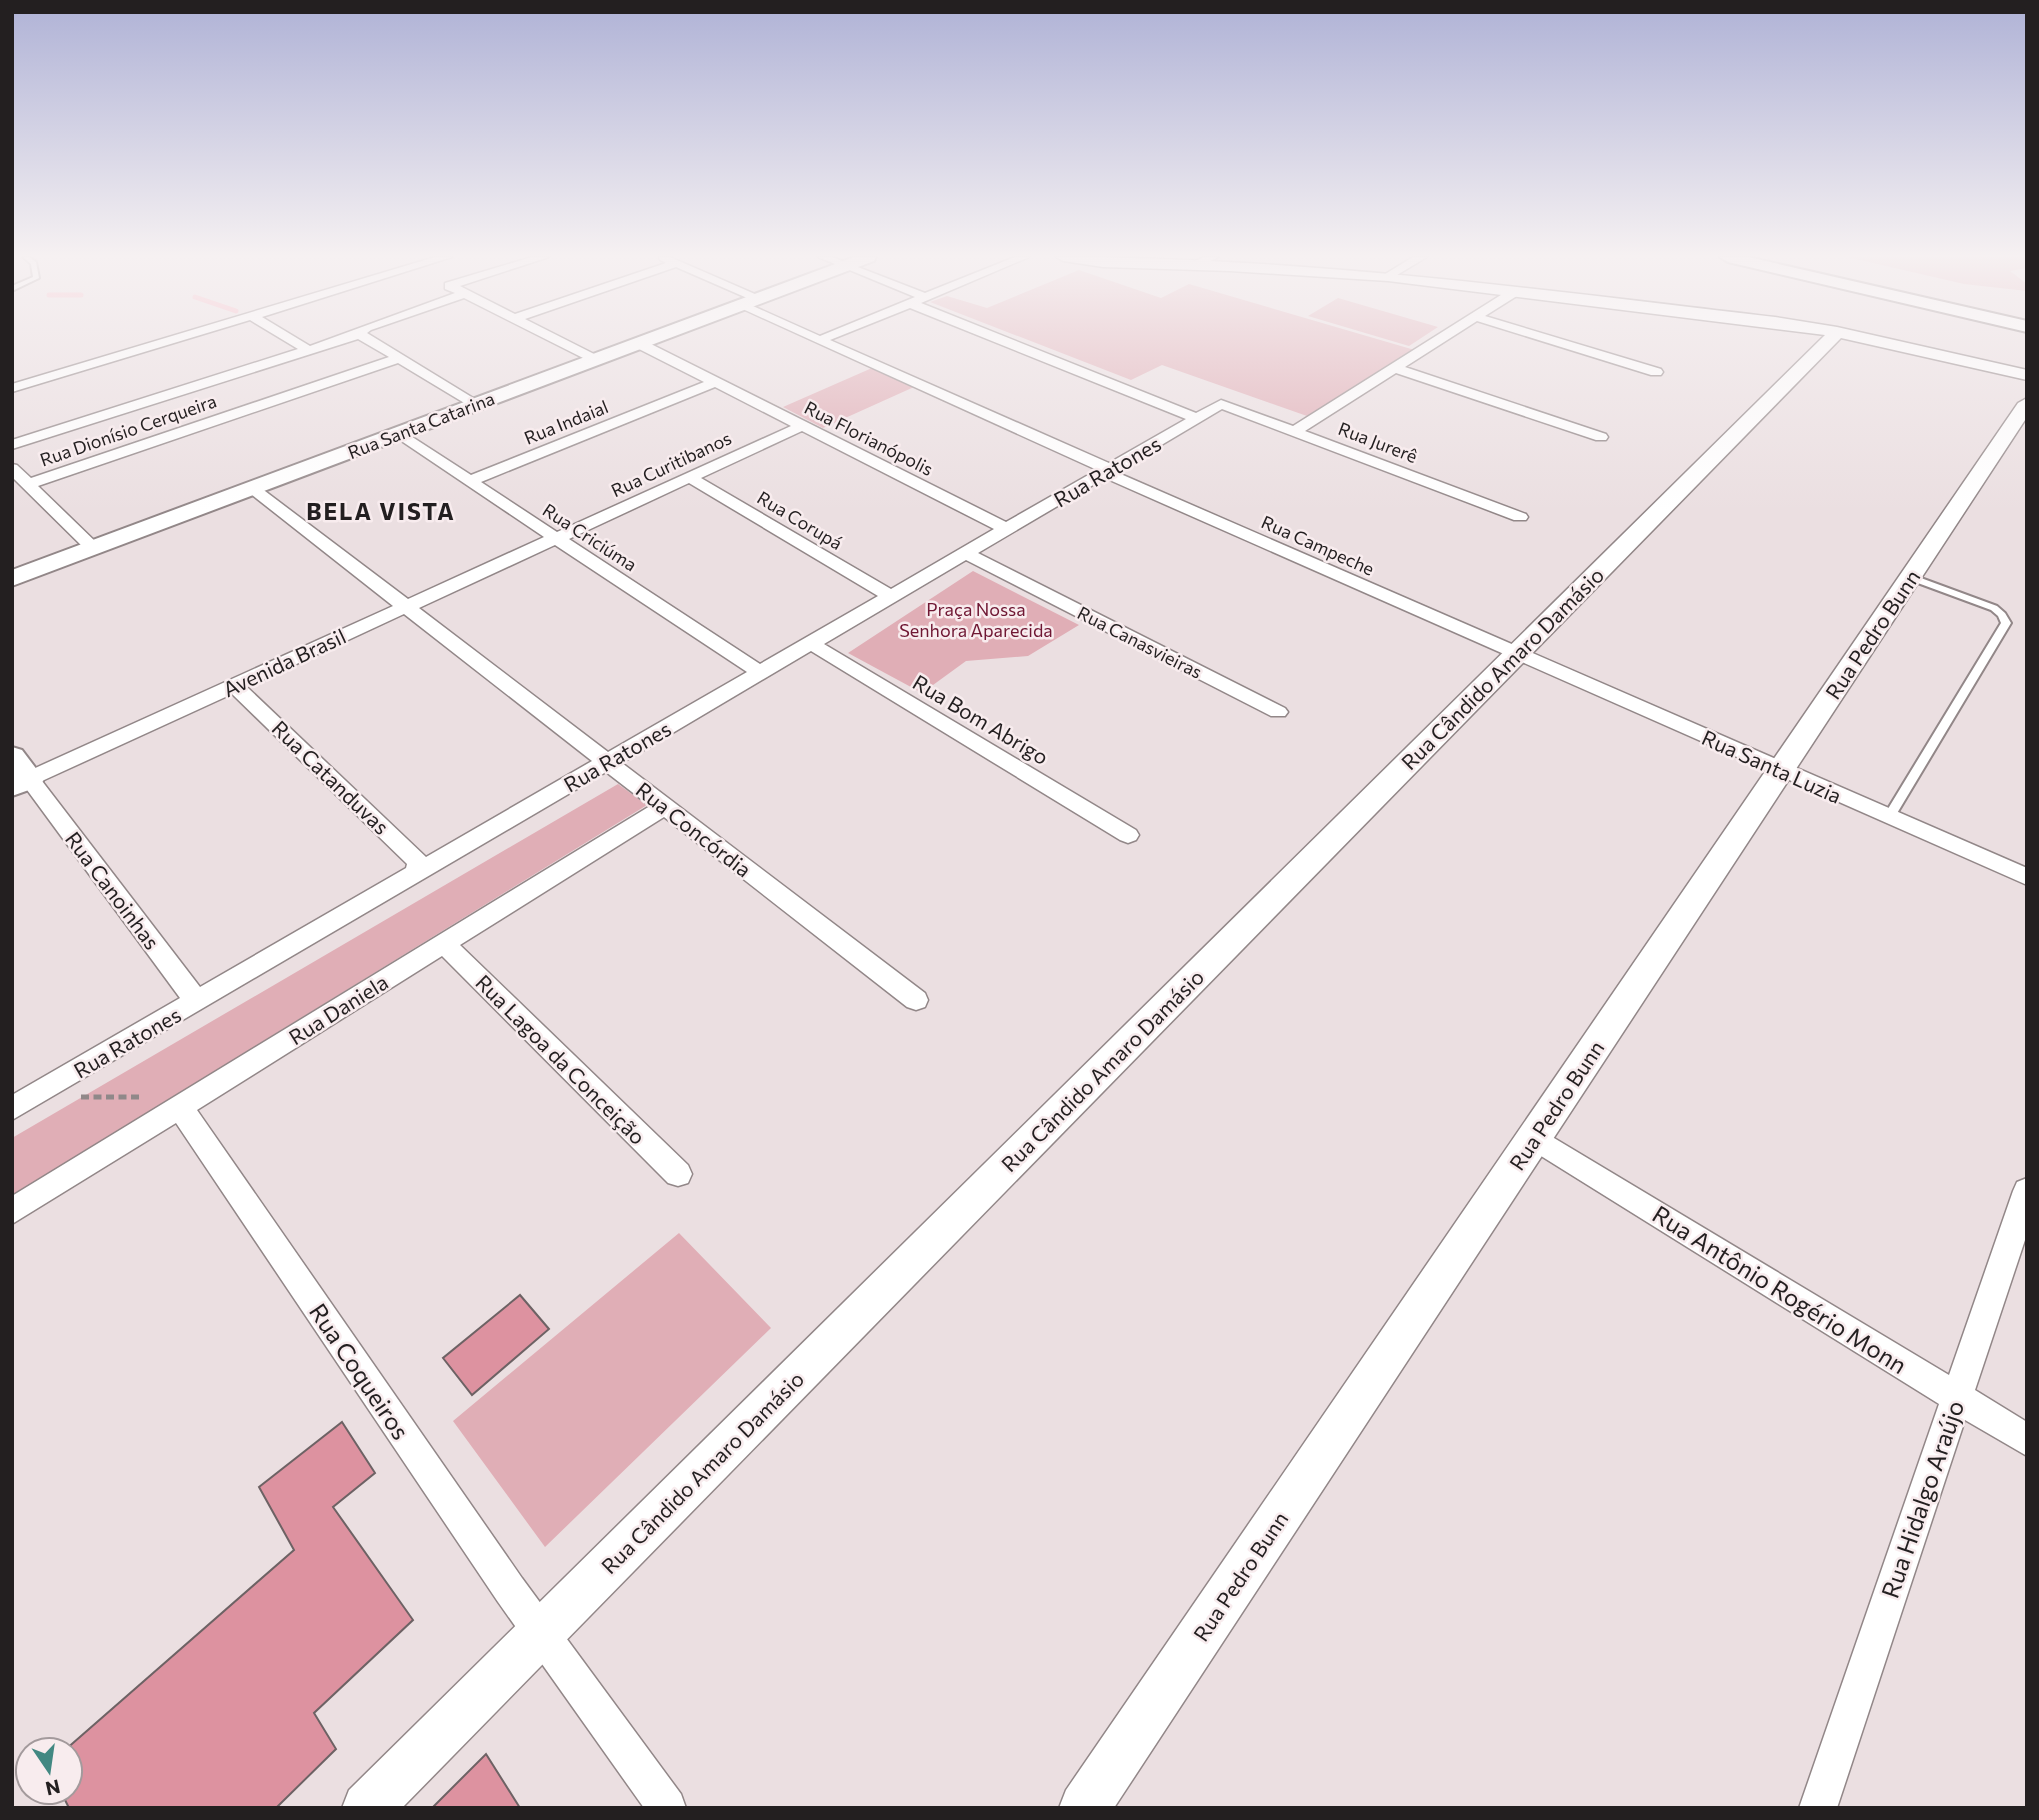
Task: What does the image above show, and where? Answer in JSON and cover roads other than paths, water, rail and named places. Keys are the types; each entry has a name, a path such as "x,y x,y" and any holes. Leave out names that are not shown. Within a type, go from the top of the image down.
{"main road":[{"name":"Rua Santa Catarina","path":"12,579 641,342"}],"street":[{"path":"12,388 166,342"},
{"path":"295,342 308,350"},
{"path":"12,445 334,342"},
{"path":"372,342 476,404"},
{"path":"559,342 595,360"},
{"name":"Rua Campeche","path":"824,342 1517,654"},
{"path":"1007,342 1197,418"},
{"path":"1295,431 1436,342"},
{"path":"1557,342 1656,372"},
{"name":"Rua Cândido Amaro Damásio","path":"367,1808 1827,342"},
{"path":"1882,342 2027,374"},
{"name":"Rua Florianópolis","path":"638,343 1007,529"},
{"name":"Rua Dionísio Cerqueira","path":"28,484 399,358"},
{"path":"1395,368 1601,438"},
{"name":"Rua Indaial","path":"470,481 715,382"},
{"name":"Rua Pedro Bunn","path":"1084,1808 2027,403"},
{"name":"Rua Ratones","path":"12,1109 1221,404"},
{"name":"Rua Jurerê","path":"1221,404 1520,517"},
{"name":"Rua Curitibanos","path":"556,538 802,426"},
{"name":"Rua Criciúma","path":"398,434 760,673"},
{"path":"12,468 93,548"},
{"name":"Rua Corupá","path":"689,477 891,596"},
{"name":"Rua Concórdia","path":"252,488 916,1000"},
{"name":"Avenida Brasil","path":"18,774 234,685 556,538"},
{"name":"Rua Canasvieiras","path":"964,553 1278,712"},
{"name":"Rua Bom Abrigo","path":"810,643 1128,835"},
{"name":"Rua Santa Luzia","path":"1517,654 2027,877"},
{"name":"Rua Catanduvas","path":"234,685 418,862 416,873"},
{"name":"Rua Canoinhas","path":"18,774 196,1001"},
{"name":"Rua Daniela","path":"12,1211 665,806"},
{"name":"Rua Lagoa da Conceição","path":"444,944 678,1174"},
{"name":"Rua Coqueiros","path":"188,1102 542,1633 667,1808"},
{"name":"Rua Antônio Rogério Monn","path":"1534,1138 2027,1440"},
{"name":"Rua Hidalgo Araújo","path":"1818,1808 2027,1191"}],"lane":[{"path":"1889,817 2006,623 1994,608 1910,577"}],"district":[{"name":"BELA VISTA","path":"381,511"}],"park label":[{"name":"Praça Nossa Senhora Aparecida","path":"976,619"}]}
